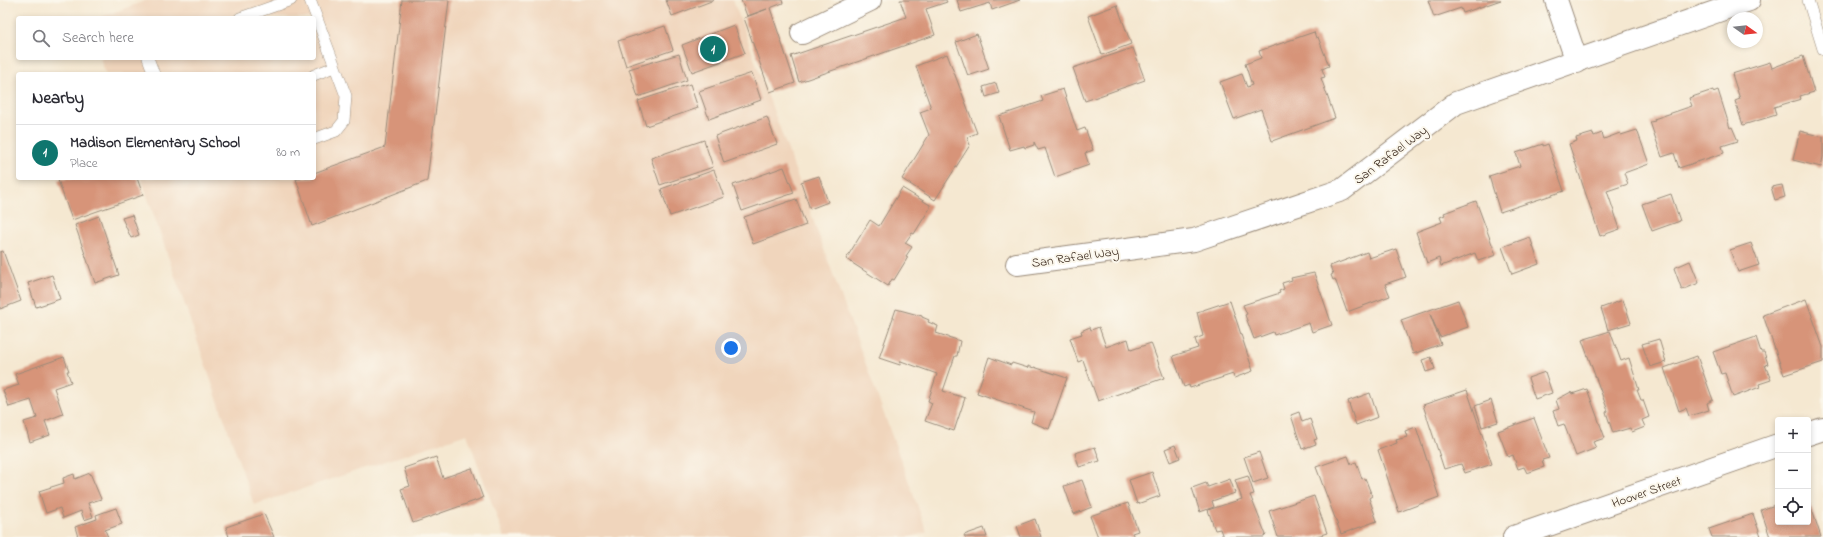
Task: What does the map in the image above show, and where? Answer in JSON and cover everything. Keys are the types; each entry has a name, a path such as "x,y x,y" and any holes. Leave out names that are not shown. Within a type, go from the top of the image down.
{"street":[{"path":"802,33 870,0"},
{"path":"1556,0 1577,62"},
{"name":"San Rafael Way","path":"1017,264 1194,240 1342,190 1456,103 1577,62 1749,0"},
{"path":"1811,433 1823,429"},
{"name":"Hoover Street","path":"1514,537 1775,445"}],"lane":[{"path":"246,16 291,0"},
{"path":"310,0 316,16"},
{"path":"1808,0 1823,49"},
{"path":"316,17 346,96 344,121 336,130 316,138"},
{"path":"149,60 153,72"},
{"path":"316,74 335,69"}],"shaded area":[{"path":"147,0 733,0 927,532 911,537 504,537 467,434 254,505 142,180 316,180 316,72 105,72 101,60 316,60 316,16 104,16"}],"building":[{"path":"402,0 449,0 427,181 312,226 296,180 316,180 316,172 385,147"},
{"path":"666,0 714,0 672,16"},
{"path":"741,0 782,0 783,3 770,8 795,83 770,92 744,18 767,9 747,16"},
{"path":"900,0 946,0 947,2 926,9 935,35 799,82 791,56 906,17"},
{"path":"957,0 1020,0 992,10 990,3 961,12"},
{"path":"1428,0 1501,0 1463,13 1461,8 1434,17"},
{"path":"1117,5 1131,44 1102,55 1088,16"},
{"path":"734,25 745,53 692,72 682,45"},
{"path":"665,26 673,50 626,66 618,41"},
{"path":"1314,32 1316,38 1318,37 1329,66 1322,69 1325,77 1321,78 1335,118 1272,141 1261,109 1234,119 1220,82 1242,74 1247,87 1252,85 1245,64 1261,58 1259,51"},
{"path":"977,34 989,69 968,76 956,42"},
{"path":"1133,48 1145,80 1085,101 1073,68"},
{"path":"679,54 687,80 638,97 629,69"},
{"path":"947,54 977,133 967,137 970,145 935,200 902,179 929,135 920,112 931,108 916,66"},
{"path":"1803,56 1814,92 1800,96 1801,99 1774,107 1776,115 1743,125 1735,101 1740,99 1732,74 1770,62 1772,68"},
{"path":"752,73 761,100 709,119 699,91"},
{"path":"996,83 999,93 986,97 983,87"},
{"path":"690,84 698,108 646,126 638,101"},
{"path":"1063,89 1077,131 1085,128 1093,150 1085,153 1089,165 1055,177 1045,148 1038,150 1034,142 1034,145 1025,148 1024,146 1010,150 999,116 1043,101 1041,96"},
{"path":"1713,90 1713,92 1718,90 1730,128 1732,127 1738,141 1722,146 1724,153 1679,168 1674,153 1662,157 1650,122 1655,121 1654,119 1692,106 1689,98"},
{"path":"767,117 777,144 724,163 715,136"},
{"path":"1637,130 1649,164 1624,173 1628,184 1607,191 1620,229 1600,236 1569,144 1577,141 1576,138 1593,133 1594,136 1602,133 1604,139 1620,133 1621,135"},
{"path":"1800,131 1823,137 1823,157 1821,167 1793,160"},
{"path":"704,140 713,167 660,185 651,158"},
{"path":"1543,144 1543,146 1548,144 1564,191 1500,212 1489,176 1520,166 1516,153"},
{"path":"784,167 794,193 742,211 733,185"},
{"path":"714,170 724,197 670,216 661,189"},
{"path":"819,176 828,202 810,209 801,182"},
{"path":"58,180 138,180 143,195 72,220"},
{"path":"1782,185 1785,197 1775,200 1771,187"},
{"path":"902,188 930,205 930,208 914,234 912,233 905,243 912,247 906,256 908,257 894,280 892,279 888,286 846,259 870,220 879,226"},
{"path":"1671,194 1680,221 1652,231 1642,204"},
{"path":"796,199 806,225 753,244 744,217"},
{"path":"1476,201 1496,255 1478,261 1475,253 1441,266 1439,258 1427,263 1416,232 1442,222 1440,217 1445,215 1444,213"},
{"path":"132,215 139,235 131,238 122,218"},
{"path":"99,216 119,275 95,283 75,225"},
{"path":"1530,237 1539,264 1512,274 1502,247"},
{"path":"1751,243 1759,265 1738,272 1730,250"},
{"path":"1396,249 1406,277 1385,284 1390,296 1347,312 1335,279 1333,280 1331,275 1333,274 1330,266 1367,252 1369,258"},
{"path":"3,251 21,301 0,309 0,252"},
{"path":"1690,261 1699,283 1682,290 1674,268"},
{"path":"1314,273 1332,325 1312,332 1309,323 1274,335 1273,332 1254,339 1243,305 1280,293 1279,291 1284,289 1282,283 1292,280 1291,278"},
{"path":"52,275 60,299 36,307 28,283"},
{"path":"1806,299 1823,347 1823,362 1784,375 1763,315"},
{"path":"1458,300 1468,327 1440,337 1430,314 1441,344 1413,354 1401,320"},
{"path":"1623,300 1631,323 1608,330 1601,308"},
{"path":"1230,301 1253,371 1234,378 1233,374 1190,388 1189,385 1184,387 1173,356 1198,348 1195,339 1203,336 1197,312"},
{"path":"896,309 922,316 929,320 928,322 938,326 936,333 960,341 957,356 955,356 943,391 965,398 954,431 925,421 932,403 928,401 937,374 901,361 900,365 879,358"},
{"path":"1090,327 1091,330 1099,327 1106,347 1128,339 1131,350 1151,343 1164,378 1098,401 1083,360 1078,362 1070,338 1082,334 1081,331"},
{"path":"1610,331 1621,361 1629,358 1639,390 1637,390 1641,400 1643,400 1649,417 1642,420 1645,427 1632,432 1630,428 1613,433 1606,412 1608,411 1582,340"},
{"path":"1756,337 1761,352 1764,352 1768,364 1765,365 1771,380 1759,384 1760,387 1733,397 1725,373 1721,374 1713,352"},
{"path":"1659,339 1666,362 1650,367 1642,344"},
{"path":"1697,356 1713,400 1707,403 1709,410 1689,416 1686,408 1679,411 1664,368"},
{"path":"64,357 71,382 54,388 63,414 45,421 50,435 30,442 24,422 37,418 31,400 9,407 3,390 19,385 15,374"},
{"path":"989,357 1011,365 1012,363 1028,368 1028,366 1034,367 1067,378 1049,429 1031,422 1034,412 977,393"},
{"path":"1431,357 1435,369 1426,372 1422,360"},
{"path":"1545,372 1552,393 1535,399 1528,378"},
{"path":"1587,389 1605,438 1593,442 1596,448 1576,456 1564,424 1558,426 1553,411 1559,409 1556,400 1571,392 1572,394"},
{"path":"1467,390 1492,464 1465,473 1461,464 1444,469 1423,405"},
{"path":"1370,393 1378,417 1356,425 1348,401"},
{"path":"1491,400 1498,422 1482,427 1475,406"},
{"path":"1299,412 1302,422 1310,419 1317,439 1314,440 1316,444 1302,449 1291,415"},
{"path":"1534,418 1549,458 1542,460 1544,467 1527,473 1524,467 1518,469 1513,455 1508,457 1498,431"},
{"path":"1416,427 1439,497 1399,512 1378,450 1397,443 1396,440 1407,437 1405,431"},
{"path":"1175,445 1180,458 1170,462 1165,449"},
{"path":"1095,447 1100,461 1079,467 1075,453"},
{"path":"1259,452 1268,478 1253,483 1244,457"},
{"path":"1348,456 1351,464 1356,462 1362,479 1365,478 1372,496 1369,498 1377,521 1341,534 1316,467"},
{"path":"436,457 443,478 472,468 483,498 413,523 401,489 410,486 404,468"},
{"path":"1152,472 1160,496 1137,504 1129,480"},
{"path":"90,473 101,499 88,503 93,517 84,520 81,511 63,518 60,508 46,513 39,491 64,483 63,478 74,474 75,479"},
{"path":"1248,476 1254,494 1250,495 1266,535 1264,537 1223,537 1220,529 1215,530 1208,510 1242,499 1235,480"},
{"path":"1230,479 1235,493 1212,501 1214,507 1200,512 1192,488 1206,483 1208,487"},
{"path":"1082,480 1092,507 1074,514 1064,486"},
{"path":"1314,496 1327,533 1314,537 1278,537 1269,511"},
{"path":"1128,503 1138,531 1132,533 1134,537 1098,537 1090,516"},
{"path":"1775,505 1775,525 1811,525 1811,507 1821,537 1770,537 1761,510"},
{"path":"116,508 122,524 105,530 108,537 78,537 75,527 97,519 96,515"},
{"path":"264,514 274,537 229,537 226,527"},
{"path":"1753,514 1761,537 1712,537 1709,529"},
{"path":"1035,519 1041,537 1021,537 1017,526"},
{"path":"984,528 987,537 965,537 964,535"}],"place":[{"name":"Madison Elementary School","path":"713,49"}]}
